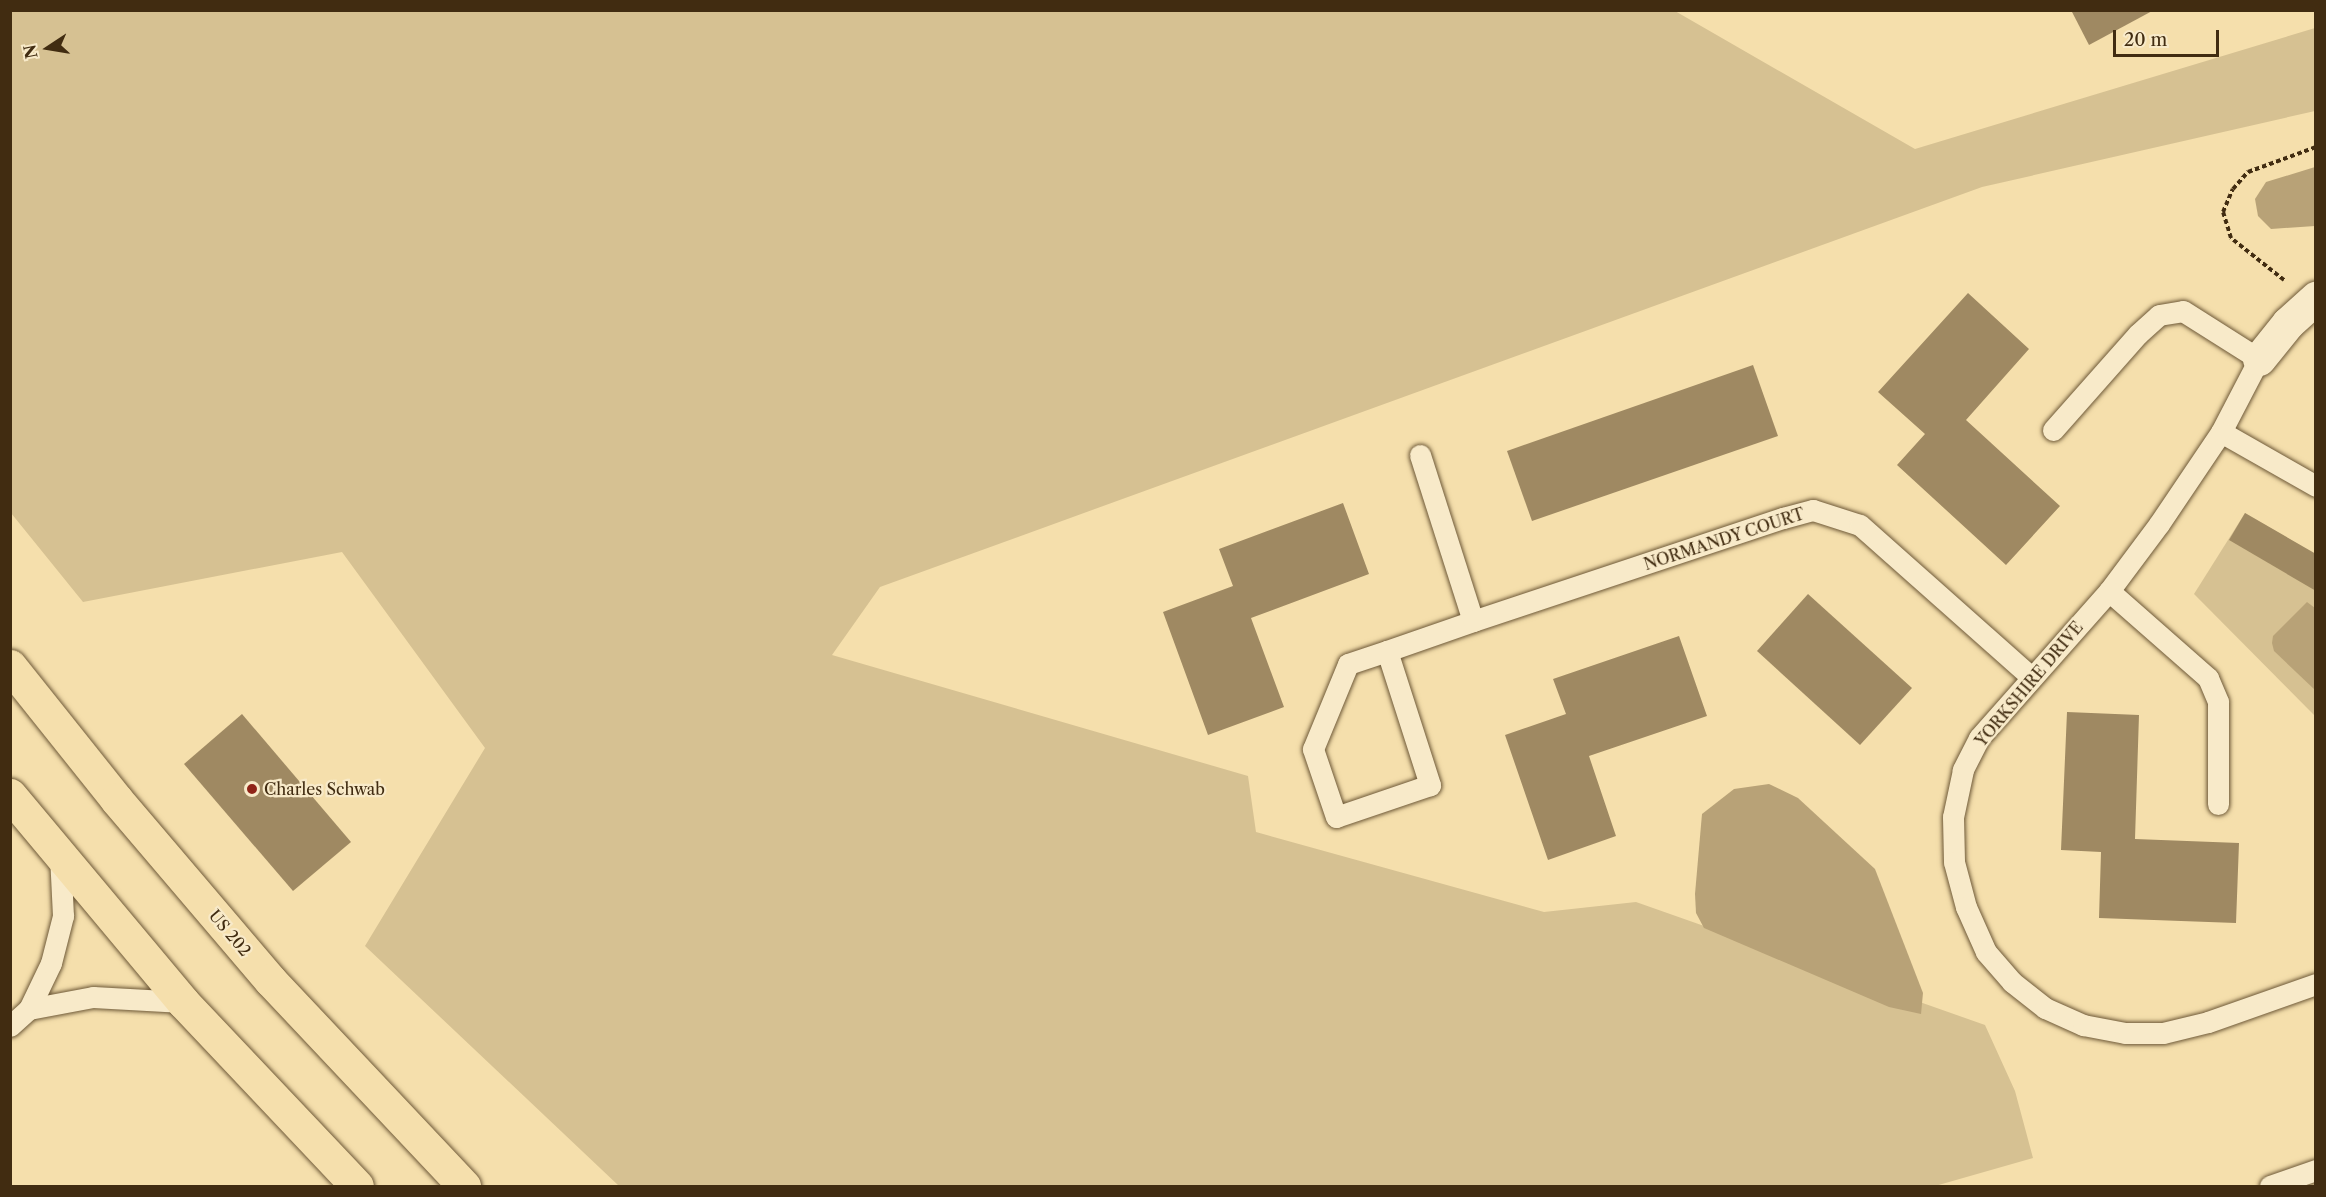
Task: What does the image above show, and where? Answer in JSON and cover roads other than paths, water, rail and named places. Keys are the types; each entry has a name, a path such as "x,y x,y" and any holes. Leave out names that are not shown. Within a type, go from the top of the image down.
{"highway":[{"name":"US 202","path":"10,666 116,800 270,980 464,1186"},
{"path":"10,795 183,1002 357,1186"}],"street":[{"name":"YORKSHIRE DRIVE","path":"2259,359 2311,301"}],"lane":[{"path":"2053,430 2138,334 2159,315 2183,311 2259,359"},
{"name":"YORKSHIRE DRIVE","path":"2259,359 2221,432 2109,591 1979,738 1963,770 1953,817 1954,862 1966,907 1986,952 2012,982 2055,1013 2083,1025 2125,1033 2163,1033 2208,1022 2316,984"},
{"path":"2221,432 2316,486"},
{"path":"1420,455 1473,621"},
{"name":"NORMANDY COURT","path":"1387,651 1430,785 1336,817 1313,748 1348,664 1473,621 1814,510 1860,525 2031,677"},
{"path":"2109,591 2208,678 2218,702 2218,804"},
{"path":"10,1026 29,1009 51,963 63,916 60,854"},
{"path":"29,1009 93,997 183,1002"},
{"path":"2270,1186 2316,1170"}],"place":[{"name":"Charles Schwab","path":"252,789"}]}
